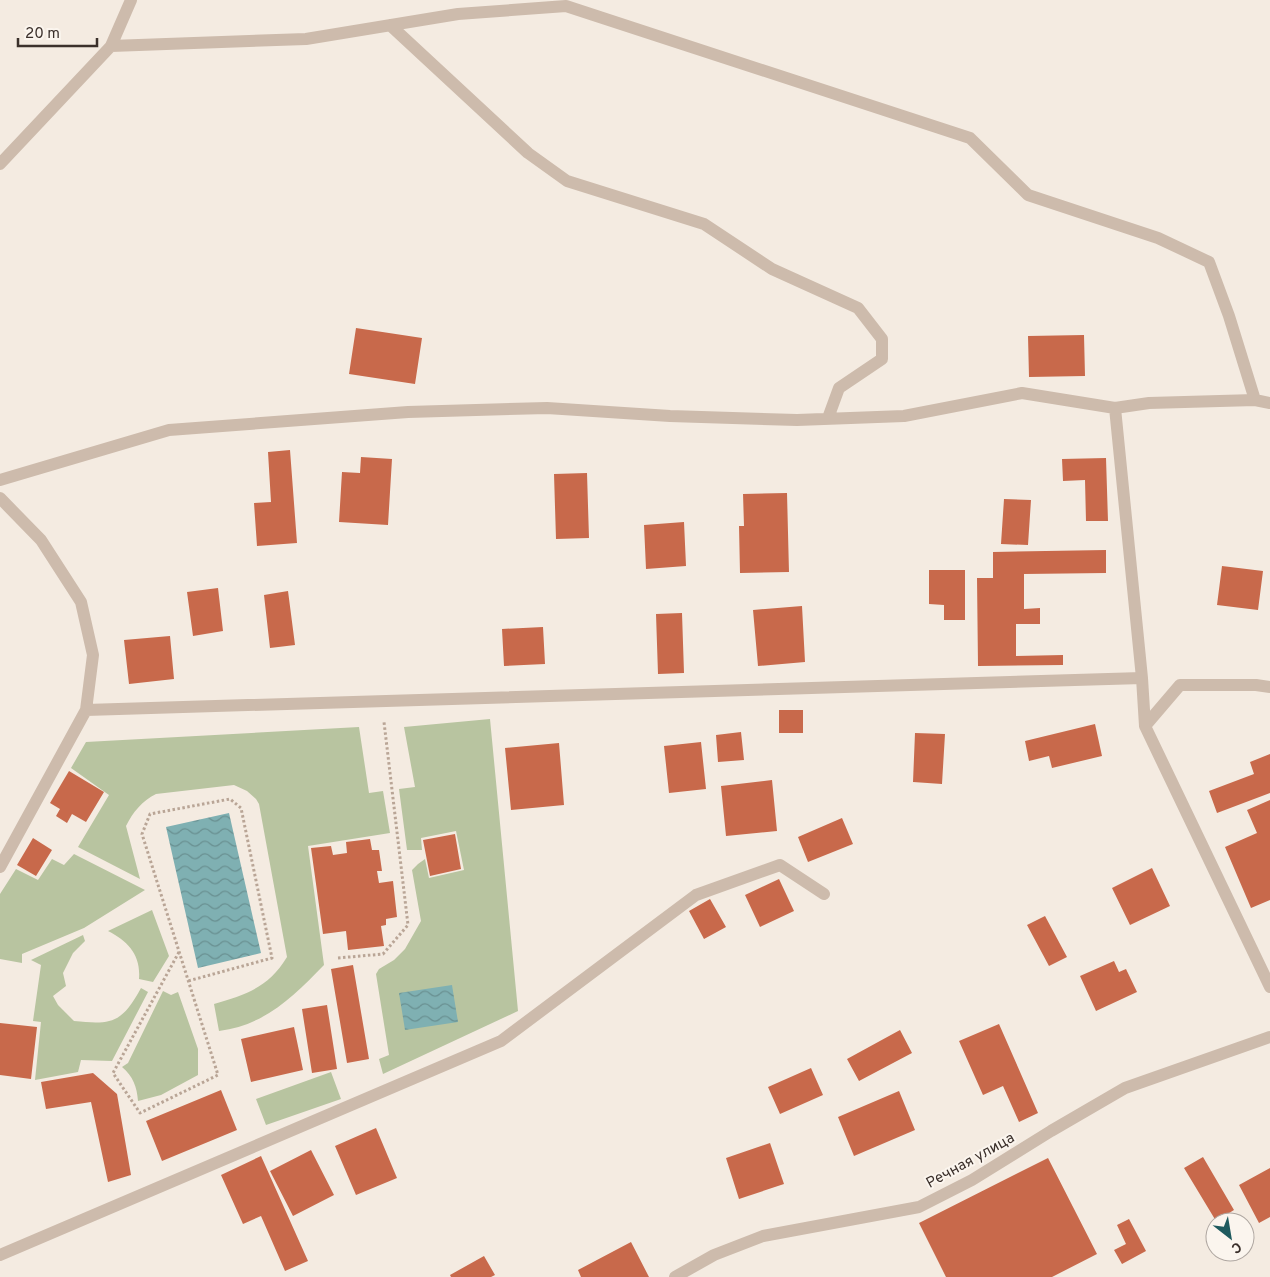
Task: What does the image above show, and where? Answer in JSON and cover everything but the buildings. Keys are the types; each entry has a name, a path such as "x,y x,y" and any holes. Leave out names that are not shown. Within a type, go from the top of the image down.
{"street":[{"path":"0,164 111,46 131,0"},
{"path":"111,46 306,39 458,14 566,6 970,138 1028,195 1158,238 1209,262 1229,316 1255,400"},
{"path":"390,25 528,153 567,181 704,224 772,269 858,308 882,339 882,359 839,388 828,418"},
{"path":"0,480 169,430 408,412 547,408 670,416 797,420 904,416 1022,393 1115,408 1149,403 1255,400 1270,403"},
{"path":"1115,408 1142,678 1145,726 1270,987"},
{"path":"0,498 41,540 81,602 93,655 86,710 0,867"},
{"path":"86,710 1142,678"},
{"path":"1145,726 1180,684 1256,685 1270,687"},
{"path":"0,1255 501,1041 696,895 780,865 824,894"},
{"name":"Речная улица","path":"675,1277 714,1255 764,1236 919,1207 972,1180 1125,1088 1270,1037"}],"path":[{"path":"338,958 383,954 408,926 384,722"},
{"path":"179,952 113,1073 140,1113 218,1075 188,981 179,952 142,834 150,814 230,799 241,808 272,958 188,981"}],"green space":[{"path":"490,719 518,1011 383,1074 379,1059 389,1055 376,974 379,969 394,960 405,949 421,921 412,870 425,859 429,878 464,870 456,831 421,838 422,850 407,850 399,789 415,787 404,727"},
{"path":"359,727 369,793 383,791 390,833 308,846 324,965 277,1008 250,1023 219,1031 214,1004 246,993 264,983 287,957 259,804 247,791 234,785 156,794 146,800 138,807 126,826 140,879 78,847 109,795 71,768 86,742"},
{"path":"74,854 145,890 84,928 22,954 22,963 0,959 0,894 16,869 38,880 52,859 64,865"},
{"path":"152,910 169,956 153,982 139,979 138,963 132,950 122,939 108,931"},
{"path":"83,935 85,941 73,953 63,973 66,986 53,996 58,1005 74,1021 107,1022 115,1019 128,1008 141,988 148,992 112,1061 81,1060 78,1072 35,1080 41,1022 33,1021 41,965 31,960"},
{"path":"163,991 171,995 178,992 198,1049 198,1075 161,1095 138,1101 134,1082 122,1067 128,1063"},
{"path":"331,1072 341,1099 266,1125 256,1099"}],"water":[{"path":"229,813 261,953 198,968 166,827"},
{"path":"452,985 458,1022 405,1030 399,993"}]}
